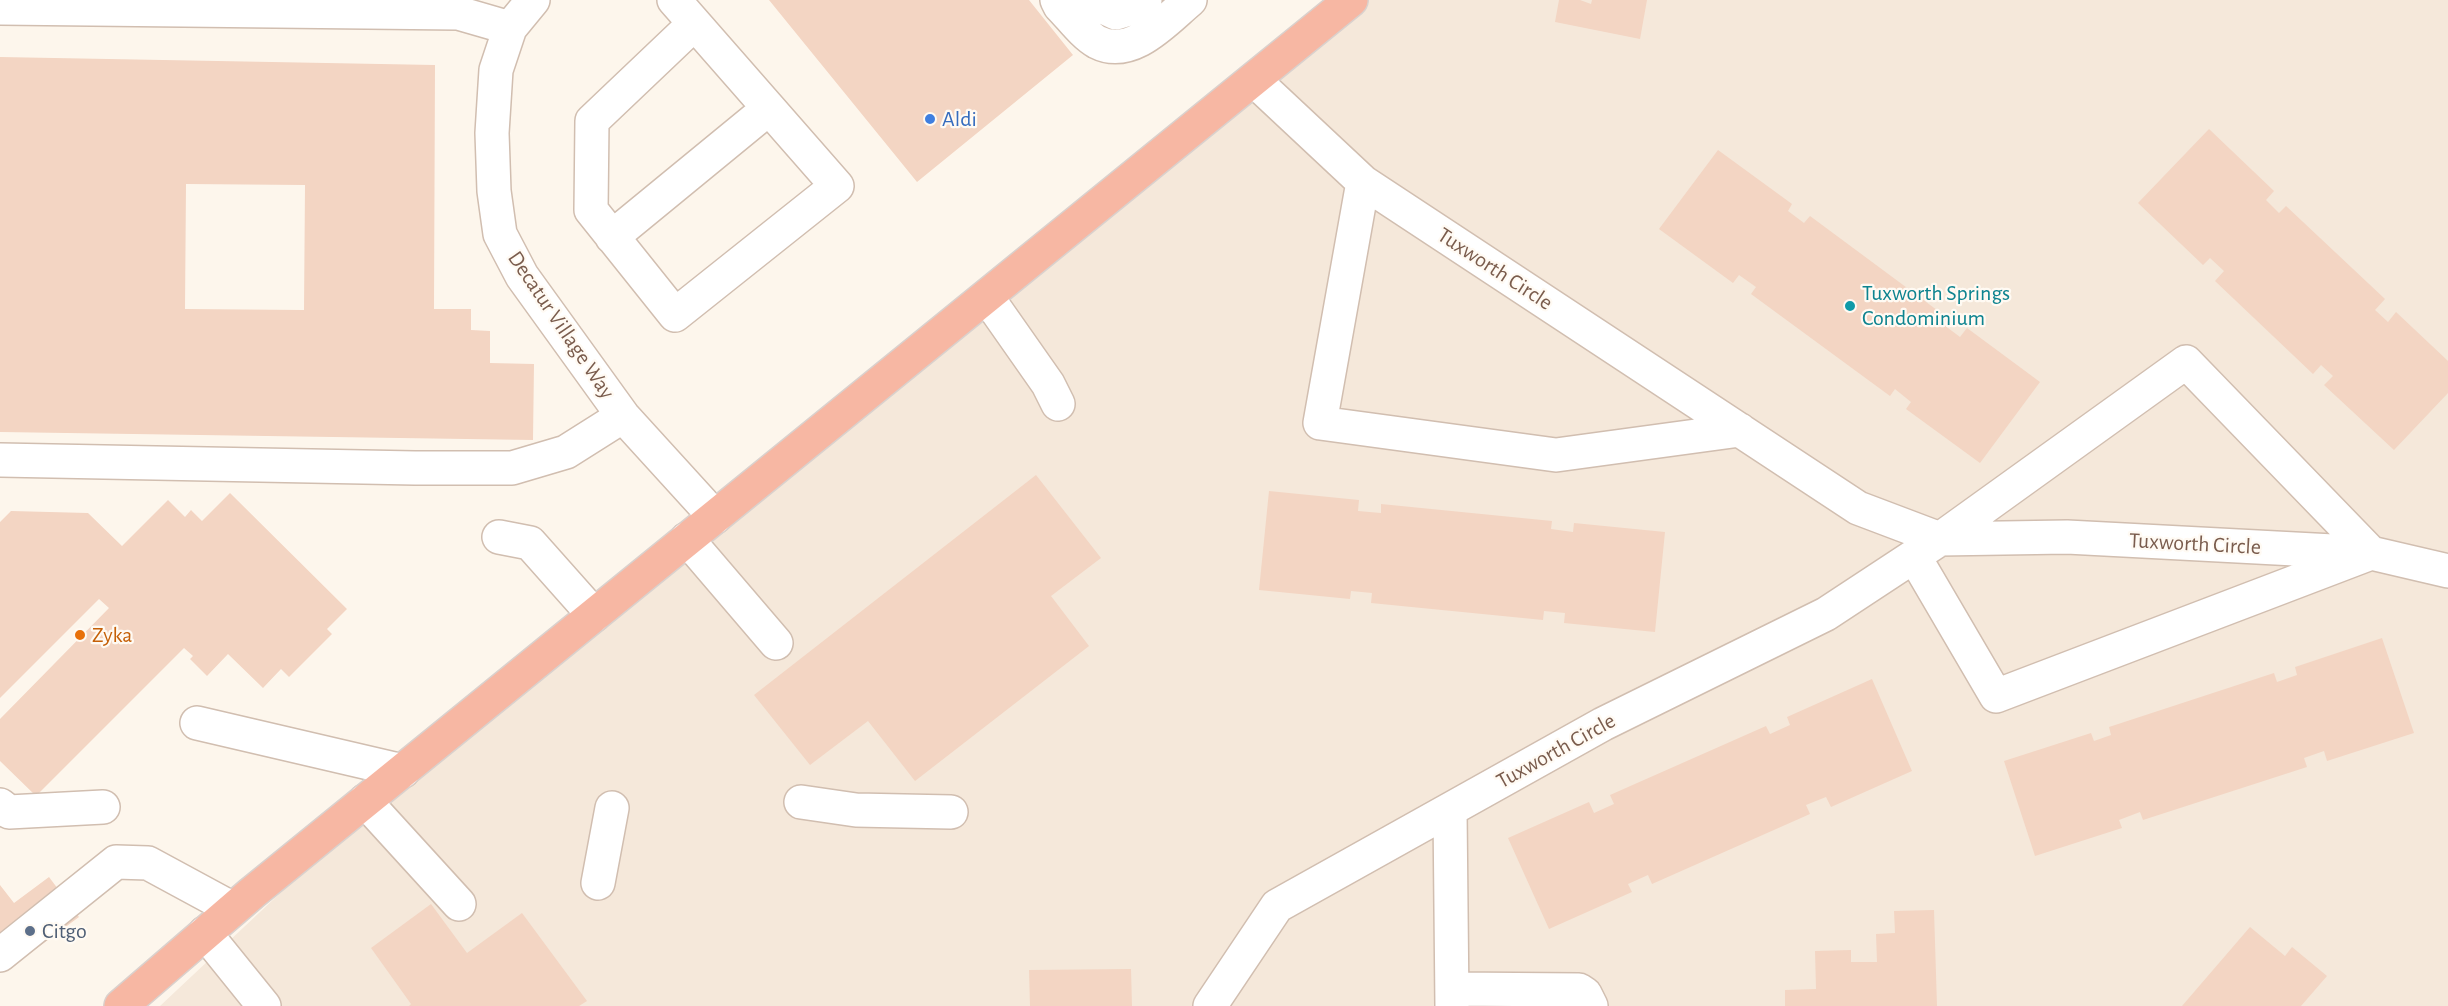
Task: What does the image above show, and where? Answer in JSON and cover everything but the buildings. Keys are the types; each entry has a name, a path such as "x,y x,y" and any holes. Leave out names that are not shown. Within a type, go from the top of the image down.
{"highway":[{"path":"121,1006 233,909 365,801 1351,0"}],"street":[{"name":"Decatur Village Way","path":"533,0 510,28 496,70 492,133 494,191 500,234 522,276 623,416 715,517"},
{"path":"1057,0 1096,41 1110,47 1123,46 1137,41 1158,28 1190,0"},
{"path":"1093,0 1116,13 1145,0"},
{"path":"0,8 458,13 510,28"},
{"path":"684,12 837,186 675,315 591,210 592,121 684,12"},
{"name":"Tuxworth Circle","path":"1254,80 1363,182 1858,508 1927,548"},
{"path":"612,237 768,109"},
{"path":"1363,182 1320,423 1556,455 1740,430"},
{"path":"987,297 1048,384 1058,404"},
{"path":"2186,362 2371,553 1996,696 1927,548 2186,362"},
{"path":"0,460 512,468 566,452 623,416"},
{"path":"499,537 530,543 594,615"},
{"name":"Tuxworth Circle","path":"1210,1006 1277,906 1603,724 1826,614 1927,548 2067,537 2371,553 2448,571"},
{"path":"687,539 776,643"},
{"path":"197,723 403,771"},
{"path":"365,801 459,904"},
{"path":"801,802 856,810 951,812"},
{"path":"0,805 9,812 102,807"},
{"path":"598,883 612,808"},
{"path":"1450,810 1452,998 1579,990 1591,1006"},
{"path":"0,954 116,862 148,863 233,909"},
{"path":"205,933 264,1006"}],"shaded area":[{"path":"1326,0 2448,0 2448,1006 160,1006 561,629"}],"place":[{"name":"Aldi","path":"930,119"},
{"name":"Tuxworth Springs Condominium","path":"1850,306"},
{"name":"Zyka","path":"80,635"},
{"name":"Citgo","path":"30,931"}]}
